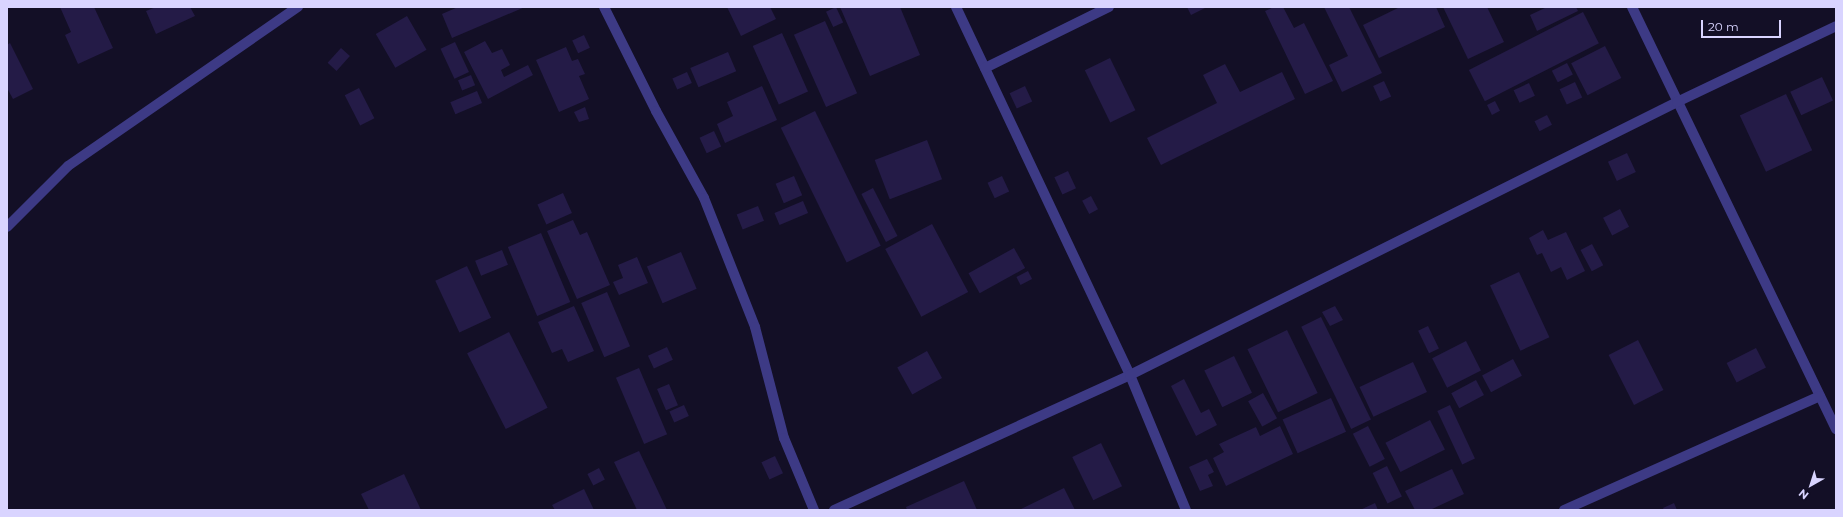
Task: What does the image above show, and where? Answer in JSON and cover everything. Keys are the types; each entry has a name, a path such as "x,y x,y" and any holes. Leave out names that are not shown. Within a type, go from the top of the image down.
{"street":[{"path":"7,227 68,166 298,7"},
{"path":"604,7 656,111 704,198 755,327 784,438 814,510"},
{"path":"956,7 1130,375 1186,510"},
{"path":"985,68 1109,7"},
{"path":"1632,7 1836,429"},
{"path":"834,510 1130,375 1677,102 1836,26"},
{"path":"1564,510 1820,396"}],"building":[{"path":"60,7 94,7 113,48 78,64 65,35 71,32"},
{"path":"156,7 190,7 195,16 156,34 146,11"},
{"path":"458,7 525,7 452,38 442,14"},
{"path":"727,7 770,7 776,19 741,36"},
{"path":"836,7 843,22 833,27 826,12"},
{"path":"840,7 900,7 920,55 870,76"},
{"path":"1187,7 1207,7 1191,15"},
{"path":"1274,7 1283,7 1294,28 1304,23 1333,81 1305,94 1265,11"},
{"path":"1324,7 1349,7 1382,73 1342,92 1329,65 1348,56"},
{"path":"1400,7 1436,7 1445,27 1379,58 1363,25"},
{"path":"1443,7 1487,7 1504,42 1468,59"},
{"path":"1547,7 1576,7 1578,11 1537,31 1530,15"},
{"path":"1583,12 1599,43 1485,101 1469,70"},
{"path":"407,16 426,50 395,68 376,34"},
{"path":"825,21 857,93 826,107 794,35"},
{"path":"782,33 808,91 779,104 753,46"},
{"path":"584,35 590,48 578,53 572,40"},
{"path":"485,41 492,53 502,49 510,65 501,70 504,77 528,65 533,75 488,99 464,52"},
{"path":"455,42 469,72 454,79 440,49"},
{"path":"10,43 33,89 13,99 7,88 7,45"},
{"path":"1605,46 1621,78 1587,95 1571,63"},
{"path":"566,47 572,61 578,59 585,74 579,76 589,99 559,112 536,60"},
{"path":"341,48 350,56 337,71 328,63"},
{"path":"728,52 736,71 698,87 690,68"},
{"path":"1110,58 1135,110 1110,122 1085,70"},
{"path":"1567,63 1573,75 1558,82 1552,71"},
{"path":"1225,64 1240,92 1282,72 1295,99 1161,165 1147,138 1217,103 1203,75"},
{"path":"687,72 692,83 677,89 672,79"},
{"path":"471,75 475,85 462,90 458,80"},
{"path":"1822,77 1833,101 1801,115 1790,92"},
{"path":"1384,81 1391,96 1380,101 1373,86"},
{"path":"1575,82 1582,97 1567,105 1560,89"},
{"path":"1529,83 1535,96 1520,103 1514,90"},
{"path":"762,86 777,120 725,143 717,124 733,116 727,102"},
{"path":"1025,86 1032,101 1017,109 1010,93"},
{"path":"359,88 374,118 360,126 345,95"},
{"path":"477,91 482,103 455,114 450,102"},
{"path":"1786,94 1812,150 1766,172 1740,116"},
{"path":"1495,101 1500,111 1492,115 1487,105"},
{"path":"585,107 589,119 579,122 574,112"},
{"path":"815,111 881,246 847,262 781,128"},
{"path":"1547,115 1552,125 1540,131 1535,121"},
{"path":"714,131 721,146 707,153 699,138"},
{"path":"927,140 942,179 890,199 875,160"},
{"path":"1627,153 1636,172 1617,181 1608,162"},
{"path":"1068,171 1076,188 1062,195 1054,177"},
{"path":"794,176 802,195 784,203 776,184"},
{"path":"1002,176 1009,191 995,198 987,183"},
{"path":"873,188 898,236 886,242 861,194"},
{"path":"563,193 572,213 546,224 537,204"},
{"path":"1091,196 1098,209 1089,214 1082,201"},
{"path":"803,201 808,213 780,225 774,213"},
{"path":"758,206 764,221 743,229 737,215"},
{"path":"1620,209 1629,227 1612,235 1603,218"},
{"path":"573,220 580,235 587,232 610,285 577,299 547,231"},
{"path":"932,224 968,292 921,317 885,249"},
{"path":"1543,230 1548,240 1566,232 1585,271 1567,280 1561,267 1551,272 1542,253 1537,255 1529,238"},
{"path":"541,233 570,302 537,316 508,247"},
{"path":"1592,244 1603,265 1592,271 1581,250"},
{"path":"1014,248 1025,268 980,293 969,273"},
{"path":"502,250 508,265 481,276 475,261"},
{"path":"681,252 697,289 663,303 647,266"},
{"path":"637,257 648,283 619,295 613,282 623,278 618,265"},
{"path":"467,266 491,318 459,332 435,281"},
{"path":"1028,271 1032,279 1021,285 1016,277"},
{"path":"1519,272 1549,337 1520,351 1490,286"},
{"path":"607,292 630,346 604,357 581,303"},
{"path":"574,306 594,351 568,362 562,349 552,353 538,322"},
{"path":"1335,306 1343,320 1330,326 1322,312"},
{"path":"1321,317 1371,419 1351,429 1301,327"},
{"path":"1428,326 1439,348 1429,353 1418,331"},
{"path":"1287,330 1318,393 1278,412 1247,349"},
{"path":"509,332 548,408 506,429 467,353"},
{"path":"1638,340 1663,390 1634,405 1609,355"},
{"path":"1466,341 1481,370 1447,388 1432,358"},
{"path":"667,347 673,360 654,369 648,356"},
{"path":"1756,348 1766,368 1737,383 1727,363"},
{"path":"927,351 942,378 912,395 897,367"},
{"path":"1234,356 1252,393 1222,407 1204,370"},
{"path":"1513,359 1522,376 1491,392 1482,375"},
{"path":"1413,362 1427,392 1373,417 1360,387"},
{"path":"639,368 667,434 644,444 616,378"},
{"path":"1184,379 1201,413 1209,409 1217,425 1196,436 1171,386"},
{"path":"1476,380 1484,395 1459,408 1451,393"},
{"path":"669,384 678,405 666,410 657,389"},
{"path":"1263,393 1277,418 1262,427 1248,401"},
{"path":"1331,398 1346,432 1298,453 1283,420"},
{"path":"684,405 689,416 674,422 669,412"},
{"path":"1450,405 1475,458 1462,464 1437,411"},
{"path":"1430,420 1445,449 1400,472 1385,443"},
{"path":"1280,426 1293,454 1226,486 1213,458 1224,452 1219,444 1256,427 1260,436"},
{"path":"1368,426 1385,459 1370,467 1353,434"},
{"path":"1101,443 1122,486 1093,500 1072,457"},
{"path":"639,451 667,510 637,510 614,462"},
{"path":"775,456 783,473 769,480 761,462"},
{"path":"1207,459 1214,472 1208,475 1213,486 1200,491 1189,467"},
{"path":"1387,466 1402,497 1388,504 1373,473"},
{"path":"599,468 605,480 593,485 587,474"},
{"path":"1452,469 1464,494 1430,510 1415,510 1405,491"},
{"path":"404,474 421,510 369,510 361,494"},
{"path":"964,481 977,510 907,510 906,507"},
{"path":"1064,488 1075,510 1019,510"},
{"path":"584,489 594,510 555,510 552,505"},
{"path":"1375,503 1378,510 1360,510"},
{"path":"1674,503 1677,510 1664,510 1663,508"}]}
